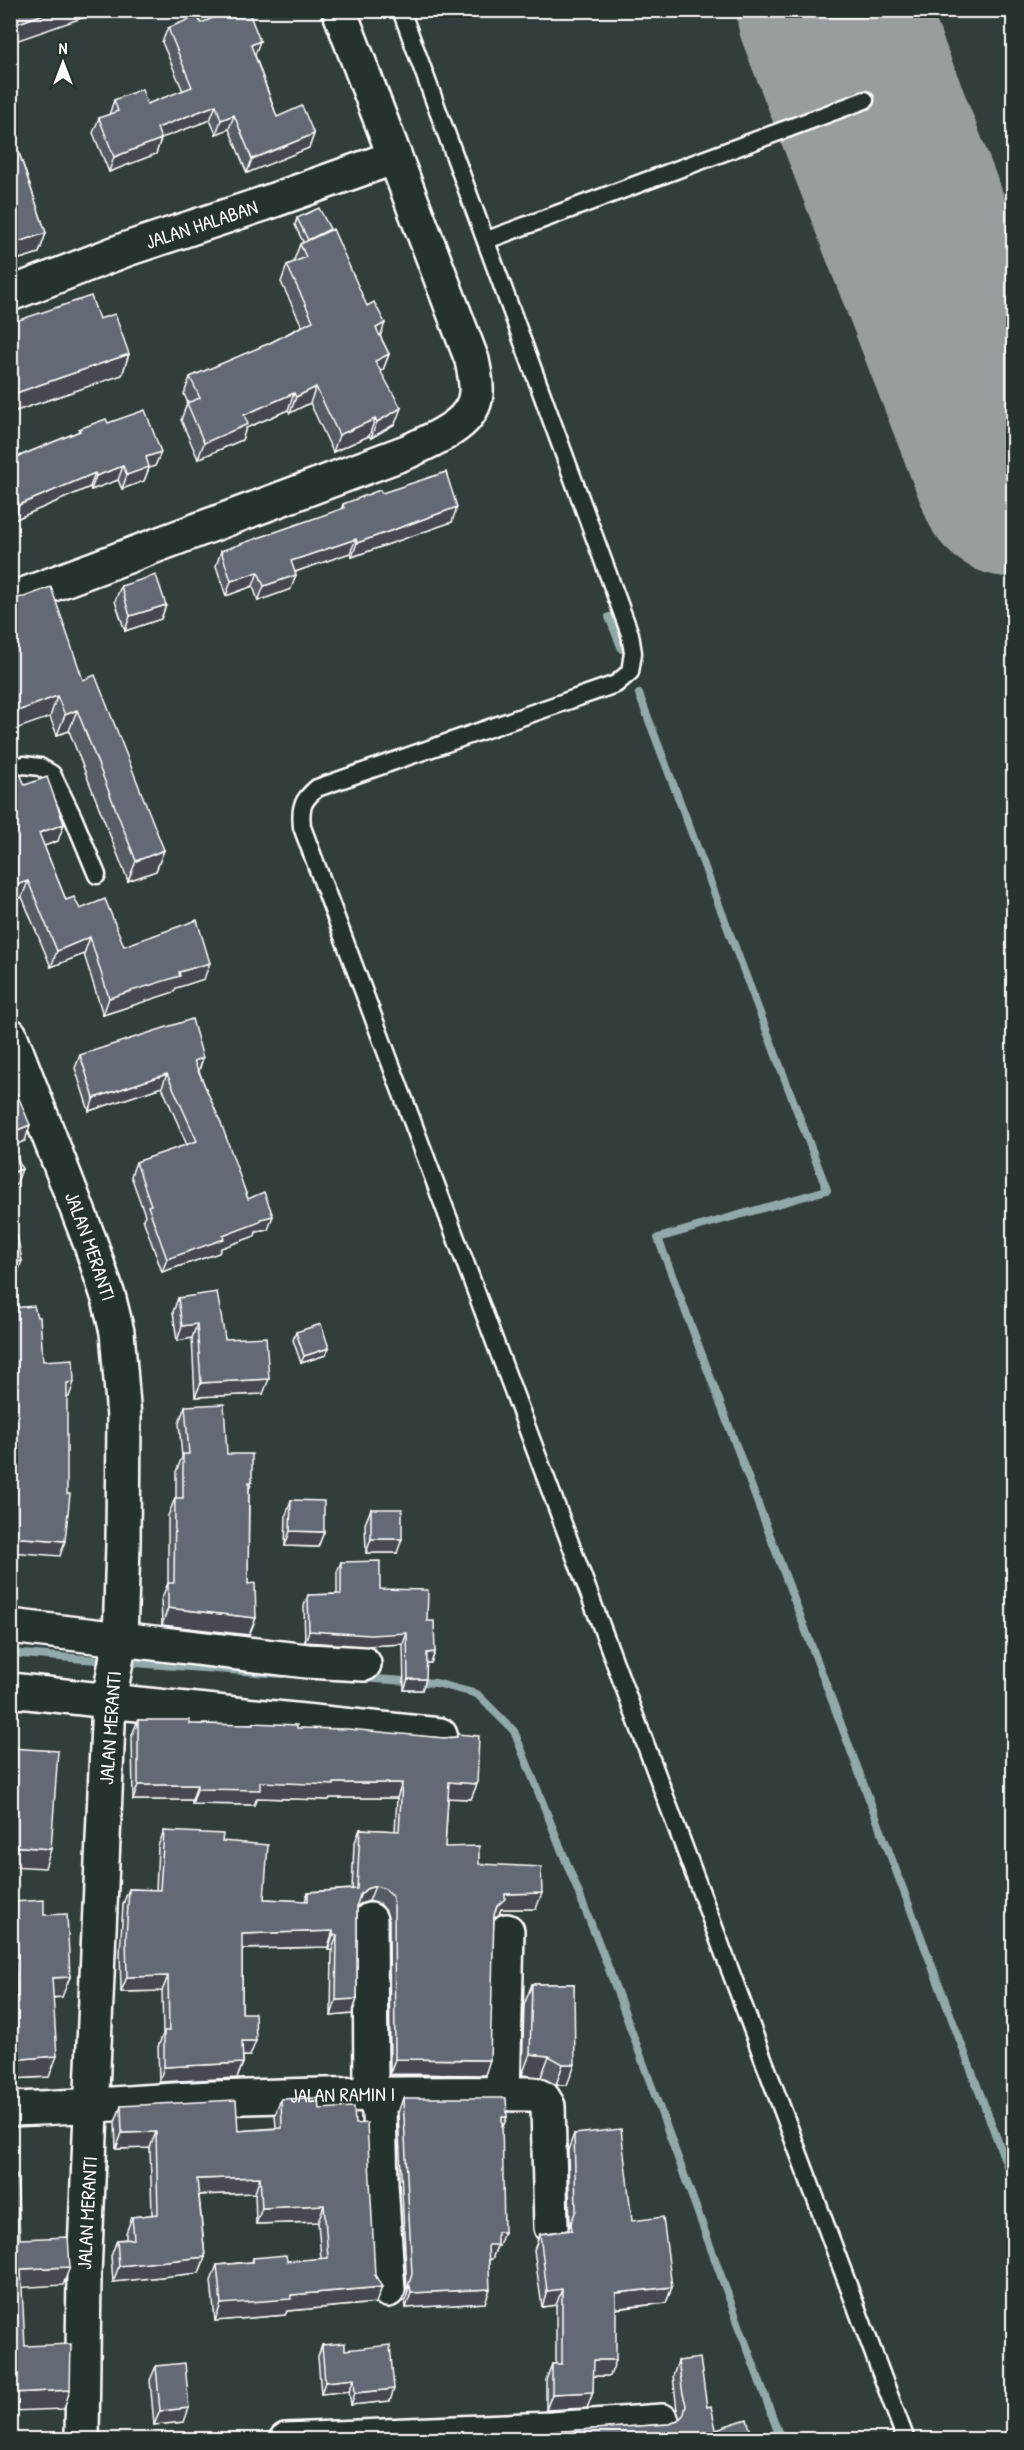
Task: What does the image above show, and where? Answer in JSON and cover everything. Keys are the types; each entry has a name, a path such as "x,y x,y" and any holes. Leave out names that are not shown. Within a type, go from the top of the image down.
{"street":[{"path":"10,600 409,451 443,435 465,418 476,396 472,360 339,10"},
{"name":"JALAN HALABAN","path":"10,294 128,249 395,157"},
{"name":"JALAN MERANTI","path":"10,1035 109,1299 117,1332 124,1417 123,1545 114,1670 84,2274 82,2439"},
{"path":"10,1626 114,1670 440,1734"},
{"path":"10,1690 114,1670 307,1661 364,1664"},
{"path":"370,1920 371,2093 380,2110 381,2184 388,2290"},
{"path":"503,2094 507,1931"},
{"name":"JALAN RAMIN I","path":"10,2109 93,2107 213,2098 371,2093 534,2094 543,2098 548,2106 551,2227"},
{"path":"286,2439 572,2434 662,2421"}],"lane":[{"path":"401,10 630,634 633,653 630,672 616,684 317,788 305,799 301,813 302,827 906,2439"},
{"path":"487,240 865,100"},
{"path":"10,768 24,765 40,767 52,774 74,817 97,875"}],"building":[{"path":"10,10 55,10 10,26"},
{"path":"232,10 248,10 260,41 251,45 277,117 302,106 314,134 252,159 234,115 221,120 216,105 157,128 161,139 114,157 99,118 118,111 114,100 142,89 147,104 192,87 168,28 197,16 201,23"},
{"path":"10,126 46,233 15,243 10,228"},
{"path":"319,208 330,229 308,240 297,218"},
{"path":"333,229 367,306 374,302 385,323 376,328 389,354 375,361 401,408 377,422 375,419 339,435 316,387 296,397 294,393 244,415 248,424 204,443 187,403 200,398 190,377 270,343 313,321 287,265 306,257 300,244"},
{"path":"91,296 99,319 115,314 129,354 16,393 10,376 10,323"},
{"path":"145,410 161,452 146,457 149,467 127,475 123,466 96,476 95,473 19,505 10,485 10,474 15,472 10,460 106,419 108,423"},
{"path":"446,472 457,507 357,543 356,539 291,561 296,575 264,586 258,572 231,581 221,551 344,508 343,504 380,490 382,493"},
{"path":"156,575 166,605 130,616 121,586"},
{"path":"51,587 83,680 95,675 164,850 136,861 77,710 65,715 57,696 10,714 10,596 24,597"},
{"path":"19,771 25,785 47,777 64,824 39,833 66,900 74,897 80,909 105,899 124,946 197,920 210,963 179,972 180,976 109,998 90,937 57,951 28,881 19,884 10,864 10,775"},
{"path":"192,1019 203,1058 194,1061 221,1123 248,1199 264,1192 273,1216 260,1219 260,1222 223,1236 224,1239 167,1259 148,1206 151,1205 136,1162 197,1141 167,1074 94,1098 80,1055"},
{"path":"10,1077 30,1125 10,1133"},
{"path":"10,1141 22,1169 10,1174"},
{"path":"17,1234 22,1261 10,1263 10,1235"},
{"path":"217,1292 225,1339 266,1337 269,1379 201,1383 197,1324 182,1326 178,1298"},
{"path":"34,1306 37,1317 40,1317 43,1361 73,1359 74,1382 67,1383 67,1494 70,1494 65,1541 10,1537 10,1308"},
{"path":"321,1324 329,1348 304,1356 296,1332"},
{"path":"224,1404 227,1454 252,1454 252,1482 249,1482 248,1584 255,1583 256,1618 168,1608 168,1583 174,1583 175,1498 183,1498 183,1454 189,1454 185,1406"},
{"path":"291,1500 324,1501 324,1532 290,1531"},
{"path":"371,1509 402,1509 402,1539 371,1539"},
{"path":"380,1561 380,1589 428,1590 427,1621 434,1621 435,1652 427,1653 426,1679 408,1679 407,1633 370,1635 309,1631 308,1595 341,1594 341,1562"},
{"path":"138,1720 190,1720 190,1724 297,1725 297,1728 348,1729 444,1738 457,1737 457,1734 479,1736 477,1784 449,1782 445,1847 479,1846 479,1864 541,1867 542,1893 505,1894 505,1899 497,1906 494,1915 490,2060 395,2059 394,1905 392,1896 385,1889 375,1886 366,1889 360,1895 357,1904 357,1999 336,2000 337,1935 333,1935 333,1931 242,1934 242,2013 255,2013 256,2041 242,2041 243,2063 164,2067 164,2031 169,2031 168,1976 127,1977 126,1938 129,1889 160,1890 164,1831 223,1834 222,1841 268,1845 264,1899 308,1901 308,1892 357,1889 360,1829 399,1831 402,1783 334,1783 334,1785 260,1782 260,1790 197,1789 197,1785 138,1785"},
{"path":"10,1748 58,1751 51,1849 10,1846"},
{"path":"44,1900 44,1915 67,1914 70,1977 52,1978 57,2056 10,2060 10,1998 17,1997 13,1902"},
{"path":"532,1984 574,1984 575,2064 563,2064 549,2056 530,2054"},
{"path":"318,2098 319,2109 354,2107 355,2124 367,2123 375,2275 382,2287 291,2295 291,2299 221,2304 217,2265 253,2262 253,2258 286,2255 287,2261 328,2258 324,2205 262,2208 260,2177 197,2179 205,2257 119,2266 117,2240 134,2239 132,2217 158,2214 156,2132 122,2133 121,2106 236,2100 238,2131 282,2128 281,2099"},
{"path":"403,2098 506,2098 507,2117 502,2117 504,2232 497,2232 497,2245 488,2245 490,2289 411,2293 410,2286 408,2287 412,2274"},
{"path":"621,2129 632,2221 663,2217 672,2287 616,2293 616,2360 594,2360 593,2392 552,2394 552,2364 562,2364 562,2289 547,2291 540,2234 572,2230 571,2223 576,2210 574,2134"},
{"path":"17,2175 20,2239 68,2237 70,2267 21,2269 25,2346 71,2344 70,2390 11,2393 10,2176"},
{"path":"345,2343 345,2350 390,2345 394,2389 355,2393 354,2379 325,2382 322,2345"},
{"path":"700,2358 707,2407 711,2406 716,2429 747,2419 753,2439 551,2439 551,2432 669,2424 678,2421 684,2414 686,2405 678,2361"},
{"path":"185,2363 189,2408 160,2411 156,2366"}],"waterway":[{"path":"609,617 622,649"},
{"path":"639,694 827,1190 658,1238 1014,2184"},
{"path":"10,1653 109,1661"},
{"path":"122,1662 282,1674"},
{"path":"361,1678 436,1683 477,1694 514,1731 607,1964 781,2440"}],"runway":[{"path":"831,10 1014,483"}]}
